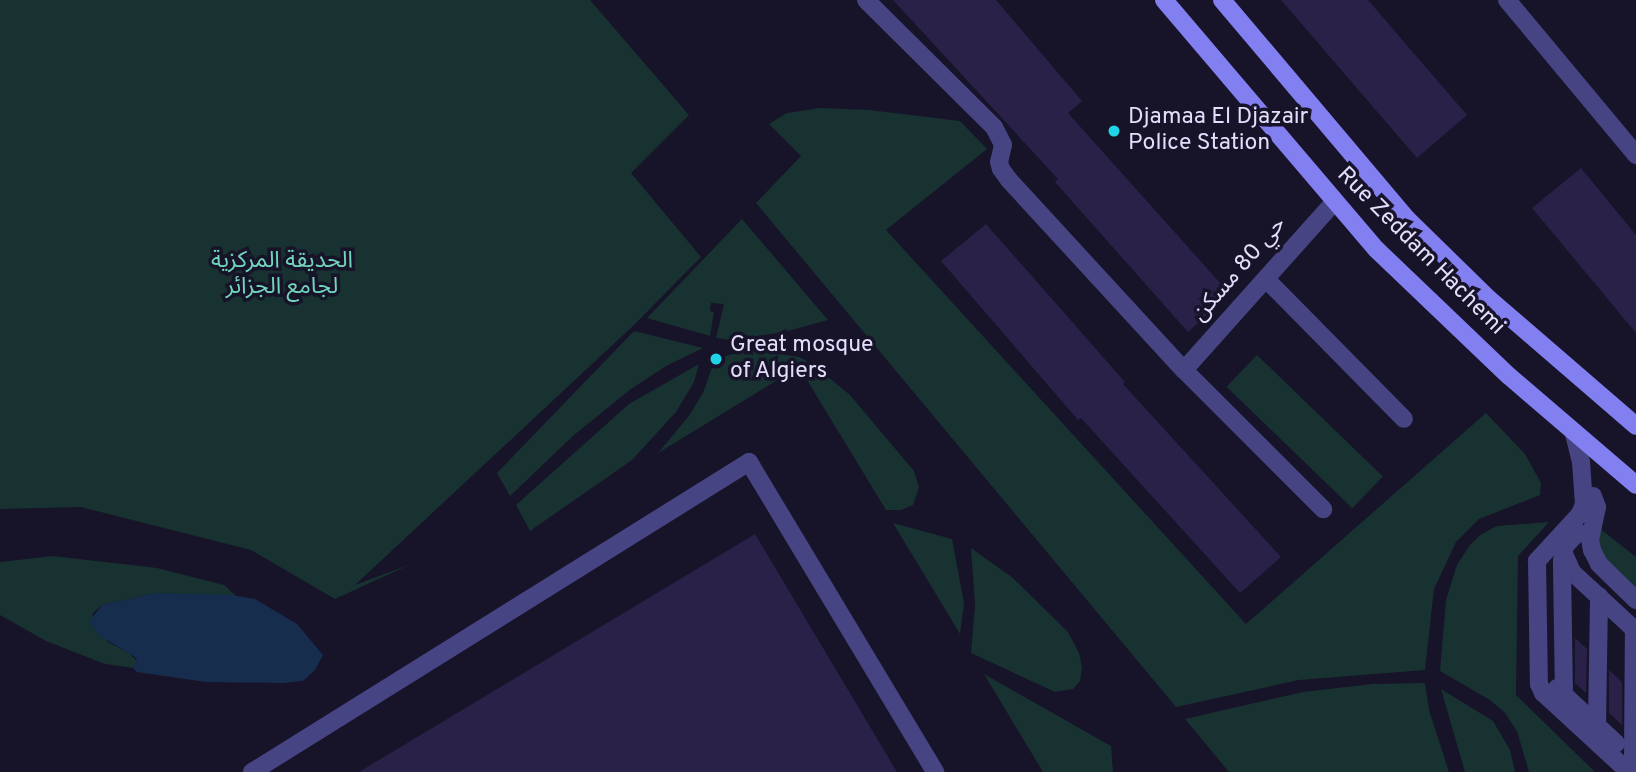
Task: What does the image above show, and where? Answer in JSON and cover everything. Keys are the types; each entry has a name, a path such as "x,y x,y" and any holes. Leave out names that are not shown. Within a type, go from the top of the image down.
{"street":[{"path":"866,0 994,127 1003,145 999,162 1009,180 1184,370 1323,509"},
{"name":"Rue Zeddam Hachemi","path":"1164,0 1334,202 1422,295 1574,434 1636,485"},
{"name":"Rue Zeddam Hachemi","path":"1222,0 1407,219 1489,299 1636,426"},
{"path":"1507,0 1636,155"},
{"name":"حي 80 مسكن","path":"1184,370 1334,202"},
{"path":"1267,280 1404,419"},
{"path":"1574,434 1597,508 1590,539 1592,550 1599,564 1636,600"},
{"path":"252,772 749,462 935,772"},
{"path":"1581,462 1585,498 1582,511 1537,561 1539,671 1543,693 1633,765"},
{"path":"1564,695 1564,551 1589,520 1593,496"},
{"path":"1564,551 1573,572 1635,630 1633,765"},
{"path":"1597,726 1599,596"},
{"path":"1539,671 1597,726 1633,765"}],"green space":[{"name":"الحديقة المركزية لجامع الجزائر","path":"0,0 590,0 689,115 631,173 701,257 635,324 355,585 411,564 335,599 251,550 81,507 0,509"},
{"path":"820,108 869,110 960,121 987,149 886,230 1246,624 1486,413 1525,454 1541,483 1540,495 1479,519 1456,542 1434,589 1425,670 1299,680 1176,707 756,203 801,156 769,124 787,113"},
{"path":"742,219 828,320 784,332 731,340 716,338 724,304 711,303 710,311 714,312 710,336 647,318"},
{"path":"634,331 703,348 666,366 631,389 574,435 510,496 497,473"},
{"path":"750,349 799,357 811,363 850,395 914,471 919,487 913,505 901,510 886,510 799,367 658,453 689,416 703,393 715,359"},
{"path":"1257,355 1383,477 1352,508 1226,387"},
{"path":"699,364 694,382 676,412 632,460 530,531 516,505 629,404"},
{"path":"1549,522 1518,556 1516,695 1595,772 1529,772 1517,731 1505,713 1490,700 1440,671 1446,600 1457,565 1470,545 1480,535 1497,526"},
{"path":"893,523 952,539 964,603 960,634"},
{"path":"1598,527 1636,557 1636,590 1599,553"},
{"path":"971,548 1013,578 1068,632 1079,653 1082,668 1080,681 1073,689 1055,692 971,653 975,605"},
{"path":"53,556 157,568 224,585 236,596 156,593 102,605 92,614 108,642 129,653 137,661 133,668 105,664 46,641 0,615 0,562"},
{"path":"984,674 1111,746 1113,772 1043,772"},
{"path":"1425,683 1429,710 1449,772 1229,772 1185,719 1303,692 1372,684"},
{"path":"1441,689 1493,721 1510,750 1515,772 1465,772"}],"water":[{"path":"156,593 231,595 255,599 297,624 323,655 315,670 303,681 283,683 206,682 137,672 133,668 137,661 135,657 100,636 90,624 91,619 102,605"}],"building":[{"path":"893,0 996,0 1082,101 1068,113 1230,294 1188,332 1055,182 1058,179"},
{"path":"1281,0 1368,0 1467,115 1417,158"},
{"path":"1581,168 1636,235 1636,333 1532,208"},
{"path":"986,224 1125,382 1123,384 1281,557 1240,593 1081,418 1078,420 941,261"},
{"path":"755,534 897,772 359,772"},
{"path":"1575,638 1587,649 1586,693 1575,683"},
{"path":"1609,670 1622,682 1622,725 1609,713"}],"place":[{"name":"Djamaa El Djazair Police Station","path":"1114,131"},
{"name":"Great mosque of Algiers","path":"716,359"}]}
